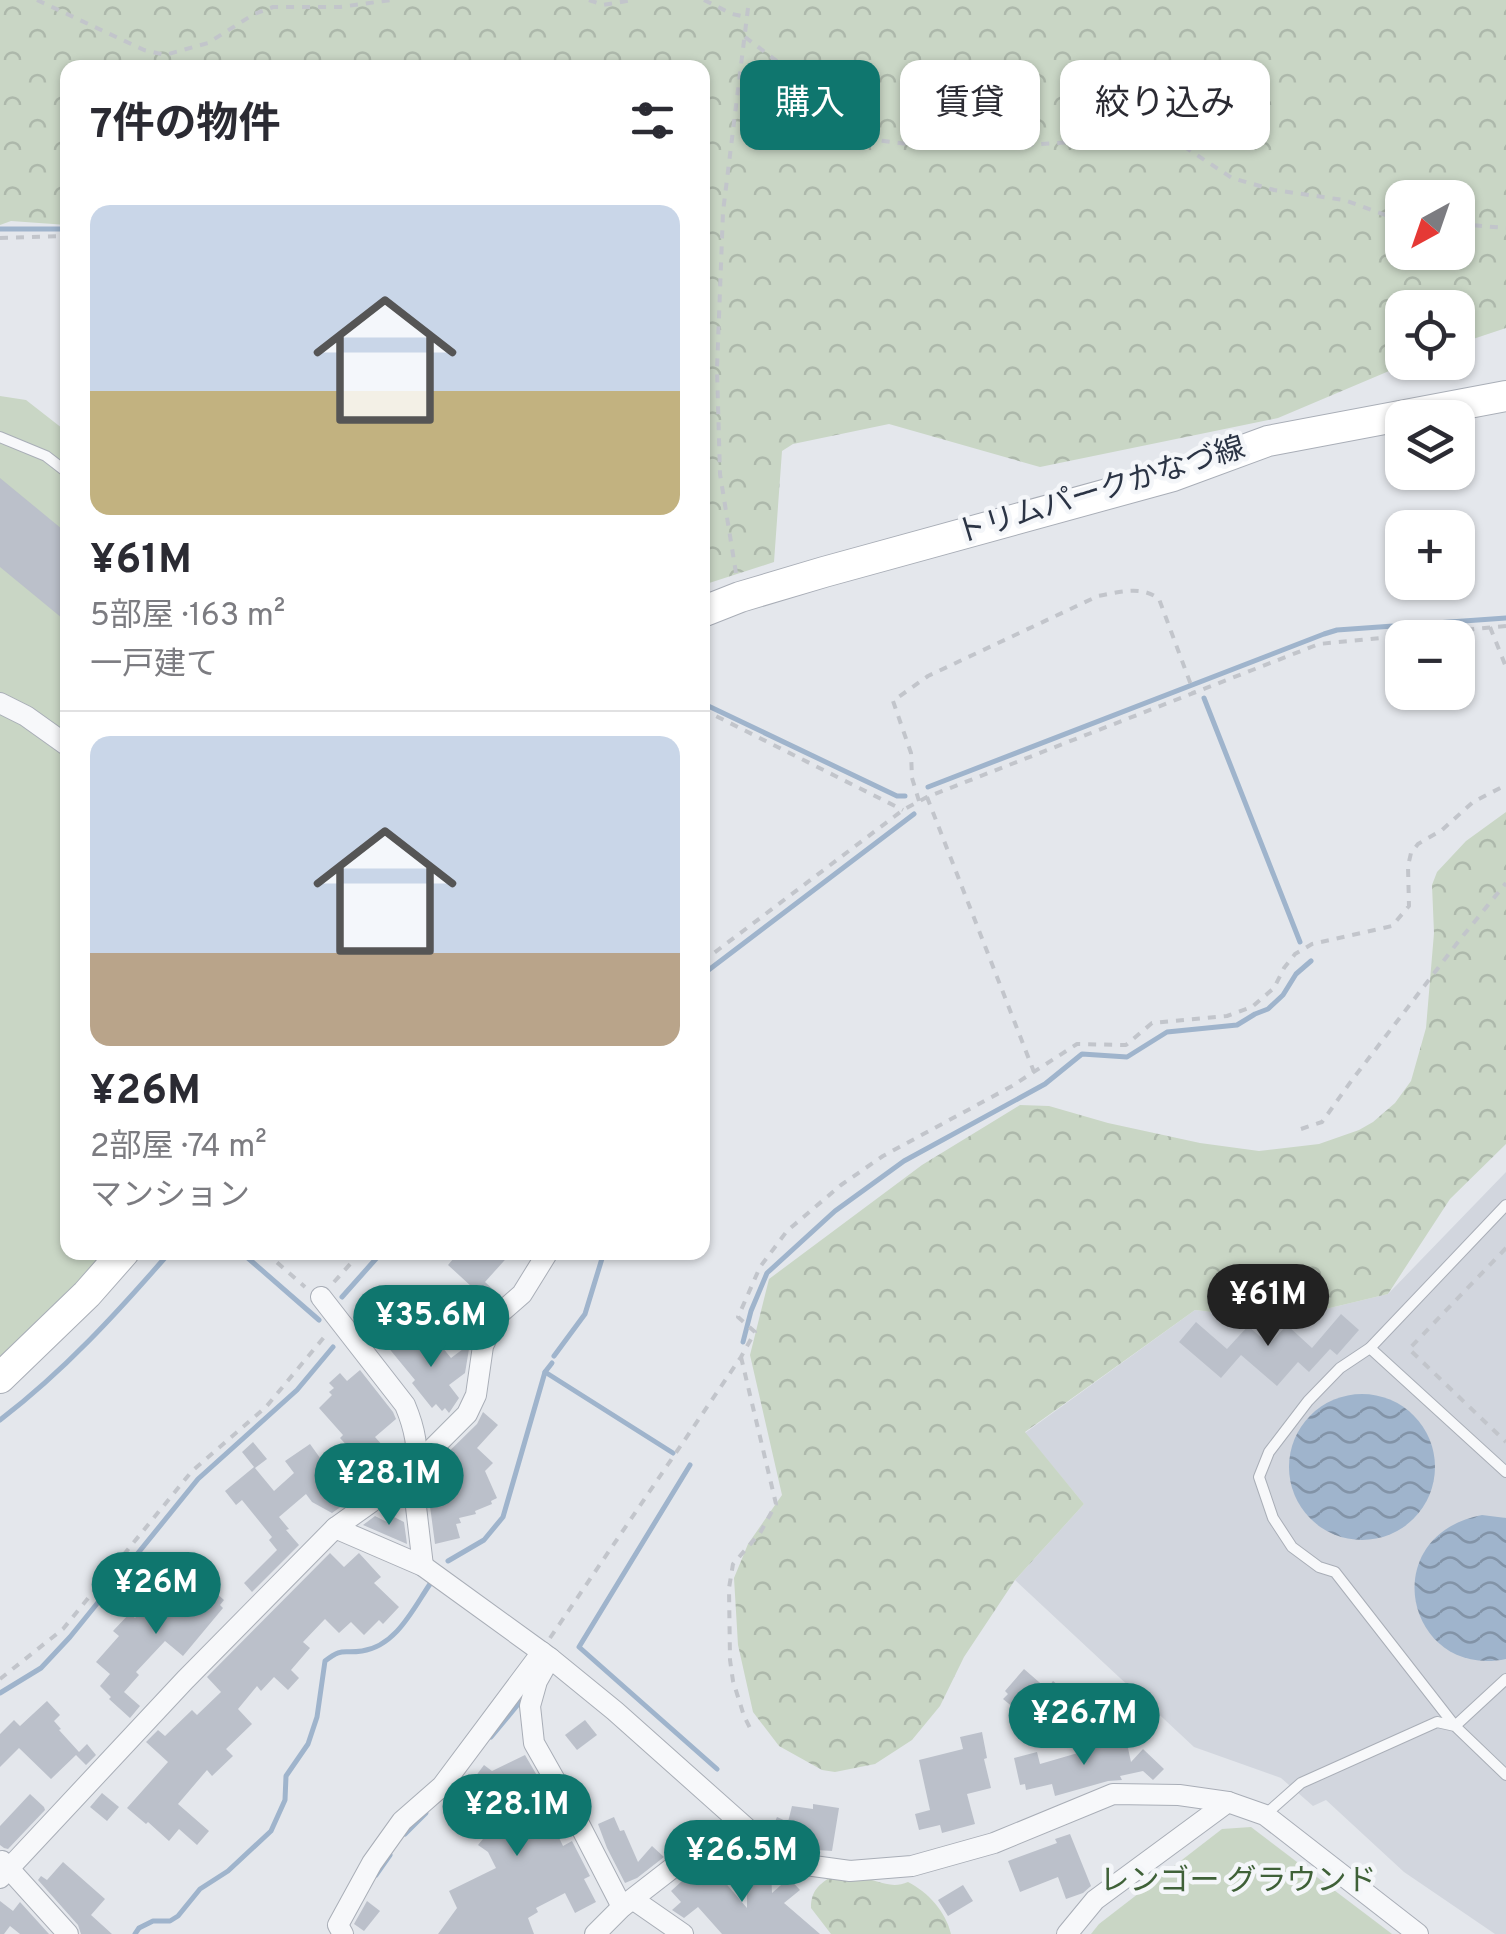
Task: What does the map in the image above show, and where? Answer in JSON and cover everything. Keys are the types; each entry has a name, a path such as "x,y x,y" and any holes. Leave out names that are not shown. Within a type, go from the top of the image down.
{"main road":[{"name":"トリムパークかなづ線","path":"710,609 740,597 1173,476 1268,441 1506,396"},
{"path":"0,1378 117,1260"}],"street":[{"path":"0,703 60,740"},
{"path":"68,1934 3,1868 335,1528 414,1469 467,1414 476,1395 483,1346 498,1316 522,1294 543,1260"},
{"path":"314,1293 404,1406 413,1423 423,1566"},
{"path":"335,1528 423,1566 546,1654 615,1710 780,1858"},
{"path":"342,1934 338,1925 372,1862 402,1820 442,1786 546,1654"},
{"path":"546,1654 530,1706 534,1743 628,1904 683,1934"},
{"path":"595,1934 680,1862 707,1852 780,1858 806,1866 850,1870 912,1866 994,1843 1113,1794 1179,1795 1228,1802 1266,1815 1418,1934"},
{"path":"1066,1934 1095,1900 1228,1802"}],"lane":[{"path":"0,436 46,456 60,467"},
{"path":"1506,1205 1370,1348 1340,1368 1308,1401 1269,1452 1260,1477 1273,1518 1292,1548 1318,1566 1335,1572 1455,1726 1506,1774"},
{"path":"1370,1348 1506,1472"},
{"path":"1455,1726 1506,1680"},
{"path":"1266,1815 1300,1783 1436,1722 1455,1726"}],"path":[{"path":"36,0 144,50 164,55 208,43 254,14 273,7 340,7 391,0"},
{"path":"589,0 602,5 632,0"},
{"path":"704,0 748,18"},
{"path":"740,597 720,474 717,370 723,212 749,0"},
{"path":"745,37 811,88 858,138 925,146 997,147 1116,140 1180,144 1232,178 1274,190 1344,200 1385,215"},
{"path":"1475,225 1506,228"},
{"path":"0,238 60,236"},
{"path":"919,802 912,778 911,753 892,701 928,676 1098,596 1128,590 1149,591 1159,599 1194,693"},
{"path":"710,956 903,810 927,797 1319,644 1506,626"},
{"path":"1490,627 1506,667"},
{"path":"710,713 903,810"},
{"path":"546,1654 741,1357 755,1332 738,1317 760,1267 787,1231 841,1185 883,1156 1077,1044 1126,1045 1152,1022 1227,1016 1252,1007 1274,988 1295,954 1312,944 1392,926 1409,906 1408,866 1418,844 1442,830 1473,802 1506,785"},
{"path":"927,797 1034,1072"},
{"path":"1301,1128 1322,1122 1506,883"},
{"path":"1506,1248 1409,1350 1506,1442"},
{"path":"275,1260 314,1293 352,1260"},
{"path":"0,1679 63,1629 192,1470 266,1407 330,1329"},
{"path":"741,1357 776,1504 760,1533 733,1564 730,1588 733,1681 752,1732"},
{"path":"442,1786 486,1818"}],"shaded area":[{"path":"1506,1172 1506,1934 1495,1934 1404,1872 1326,1800 1313,1806 1281,1778 1194,1747 1015,1580 1084,1504 1025,1433 1195,1310 1280,1320 1388,1294"}],"green space":[{"path":"0,0 1506,0 1506,328 1475,338 1475,290 1385,290 1385,373 1278,418 1040,467 889,424 793,444 782,451 774,562 710,583 710,60 60,60 60,224 11,221 0,225"},
{"path":"0,396 26,400 60,427 60,1260 99,1260 0,1363"},
{"path":"1506,812 1506,1144 1450,1199 1388,1294 1280,1320 1195,1310 1025,1432 1084,1504 1015,1580 964,1657 940,1706 912,1740 875,1764 835,1772 822,1770 779,1746 753,1712 738,1645 734,1578 748,1544 782,1495 750,1355 769,1279 922,1165 1020,1105 1049,1106 1200,1143 1259,1151 1319,1144 1373,1122 1395,1103 1411,1081 1426,1028 1434,933 1432,885 1437,872 1466,841"},
{"name":"レンゴー グラウンド","path":"1251,1827 1392,1934 1091,1934 1222,1829"},
{"path":"833,1875 889,1884 908,1882 935,1904 951,1934 831,1934 811,1908 817,1888"}],"water":[{"path":"1362,1394 1390,1399 1414,1415 1430,1439 1435,1467 1430,1495 1414,1519 1390,1535 1362,1540 1334,1535 1310,1519 1294,1495 1289,1467 1294,1439 1310,1415 1334,1399"},
{"path":"1482,1515 1506,1518 1506,1659 1472,1660 1445,1648 1426,1628 1416,1603 1416,1575 1426,1549 1448,1528"}],"building":[{"path":"0,478 60,527 60,616 0,567"},
{"path":"452,1260 505,1260 485,1282 497,1293 485,1306 469,1291 472,1287 448,1265"},
{"path":"1341,1314 1359,1330 1337,1355 1330,1349 1309,1372 1298,1362 1277,1386 1241,1355 1221,1378 1179,1342 1196,1322 1227,1349 1248,1326 1269,1344 1287,1325 1312,1348"},
{"path":"402,1331 423,1354 438,1342 451,1358 467,1346 469,1349 465,1373 449,1385 459,1398 449,1413 436,1404 432,1408 387,1346"},
{"path":"360,1370 396,1419 375,1437 400,1465 332,1513 306,1494 279,1517 299,1545 252,1592 244,1583 277,1550 269,1540 272,1537 242,1500 236,1505 225,1491 254,1467 242,1452 253,1442 267,1459 255,1468 274,1491 294,1473 285,1461 310,1444 328,1469 351,1450 319,1408 332,1395 329,1392 334,1388 329,1383 340,1373 347,1381"},
{"path":"483,1412 498,1425 477,1448 493,1463 485,1471 497,1498 476,1514 459,1518 461,1523 456,1524 460,1538 435,1544 430,1506 436,1504 434,1497 442,1495 426,1474 477,1424"},
{"path":"390,1515 404,1522 407,1544 363,1525 375,1516 387,1522"},
{"path":"330,1553 344,1567 359,1553 381,1577 374,1583 399,1607 383,1624 379,1620 364,1635 351,1622 339,1633 325,1619 303,1642 310,1648 291,1670 299,1678 288,1690 274,1677 261,1691 257,1686 238,1709 252,1724 226,1749 233,1756 212,1776 207,1770 178,1804 209,1831 197,1845 179,1829 169,1841 127,1808 168,1762 146,1742 158,1730 165,1736 192,1710 197,1715 221,1692 207,1677"},
{"path":"200,1579 224,1600 220,1605 223,1608 183,1656 165,1641 136,1672 139,1675 124,1692 140,1706 130,1718 100,1686 110,1674 96,1662 119,1636 113,1631 130,1613 135,1618 151,1600 162,1610 186,1582 193,1587"},
{"path":"1024,1669 1047,1689 1053,1681 1077,1701 1057,1724 1043,1712 1039,1717 1026,1706 1020,1713 1003,1699"},
{"path":"47,1701 60,1715 54,1721 59,1730 79,1752 87,1744 96,1755 86,1765 76,1755 51,1779 19,1748 0,1767 0,1734 14,1720 20,1726"},
{"path":"585,1720 597,1735 577,1750 565,1735"},
{"path":"982,1732 991,1788 967,1794 975,1824 942,1833 940,1825 919,1830 915,1814 930,1810 919,1760 963,1749 960,1737"},
{"path":"1126,1739 1131,1762 1143,1749 1164,1769 1153,1780 1143,1771 1055,1796 1052,1784 1026,1790 1025,1784 1020,1785 1014,1758 1037,1752 1040,1764"},
{"path":"525,1755 542,1784 535,1788 563,1846 572,1841 590,1876 584,1879 596,1902 575,1913 565,1893 536,1908 538,1912 528,1918 534,1934 438,1934 457,1908 449,1891 496,1868 488,1852 478,1845 501,1817 463,1786 484,1765 492,1771"},
{"path":"102,1793 119,1807 107,1821 90,1807"},
{"path":"30,1794 45,1810 8,1849 4,1848 0,1845 0,1826"},
{"path":"813,1804 839,1808 832,1851 803,1849 804,1837 771,1831 777,1817 788,1822 792,1806 813,1809"},
{"path":"614,1817 638,1862 652,1846 664,1857 625,1883 598,1824"},
{"path":"725,1827 730,1831 730,1840 700,1840 699,1830"},
{"path":"1070,1834 1091,1886 1066,1899 1058,1877 1020,1892 1008,1861 1057,1843 1055,1839"},
{"path":"63,1862 105,1899 91,1915 112,1934 81,1934 78,1925 38,1880 41,1876 47,1880"},
{"path":"706,1867 713,1876 717,1873 747,1908 747,1872 771,1871 772,1893 789,1878 800,1890 784,1903 820,1934 722,1934 698,1907 684,1918 672,1910 681,1902 671,1891 692,1872"},
{"path":"963,1885 973,1901 948,1916 938,1900"},
{"path":"0,1901 13,1911 20,1902 49,1934 20,1934 10,1926 0,1934"},
{"path":"367,1901 380,1911 364,1931 354,1924"}],"waterway":[{"path":"0,229 60,229"},
{"path":"928,787 1337,630 1506,618"},
{"path":"1204,698 1300,942"},
{"path":"710,707 897,796 905,796"},
{"path":"710,969 914,814"},
{"path":"743,1342 767,1273 835,1211 904,1161 1045,1084 1082,1054 1127,1057 1167,1032 1237,1025 1268,1009 1311,961"},
{"path":"0,1420 89,1340 163,1260"},
{"path":"250,1260 319,1320"},
{"path":"342,1297 375,1260"},
{"path":"554,1356 585,1314 602,1260"},
{"path":"0,1693 41,1668 198,1479 297,1390 333,1347"},
{"path":"552,1363 545,1372 673,1453"},
{"path":"448,1561 484,1540 503,1517 545,1372"},
{"path":"690,1465 579,1647 717,1769"},
{"path":"135,1934 153,1921 170,1921 178,1916 200,1889 228,1871 271,1831 285,1800 286,1776 308,1744 317,1717 325,1661 339,1652 362,1651 385,1642 402,1625 430,1584"},
{"path":"491,1737 520,1702"},
{"path":"405,1834 426,1813"},
{"path":"376,1875 390,1855"}]}
